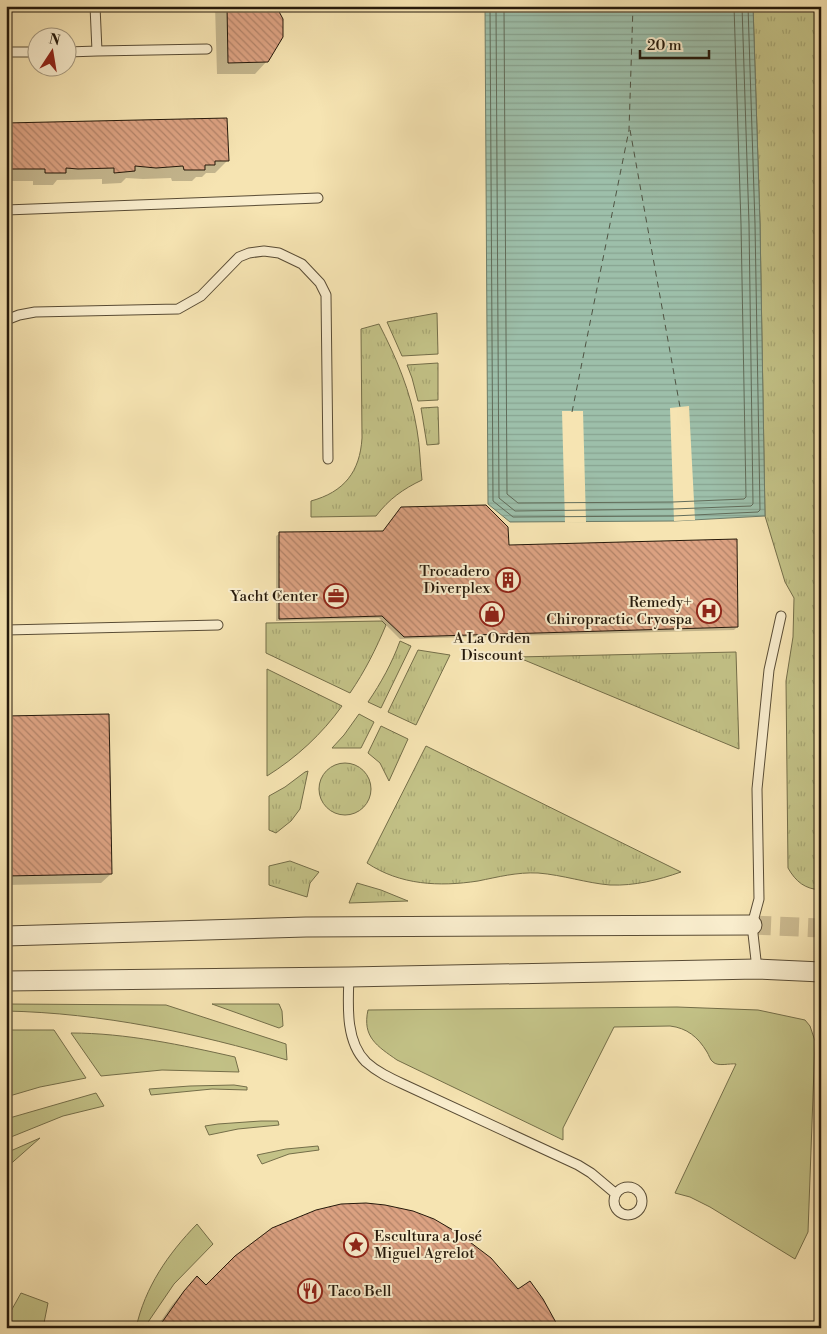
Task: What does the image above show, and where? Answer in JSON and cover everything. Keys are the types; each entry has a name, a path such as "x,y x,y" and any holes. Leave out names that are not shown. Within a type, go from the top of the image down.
{"street":[{"path":"6,936 306,927 752,925"},
{"path":"6,980 349,977 757,969 821,972"}],"lane":[{"path":"95,6 97,51"},
{"path":"78,52 208,48"},
{"path":"6,52 28,52"},
{"path":"6,210 318,198"},
{"path":"6,320 18,315 35,312 178,309 201,296 239,257 264,251 290,257 302,264 320,283 326,295 328,459"},
{"path":"757,969 752,925 759,899 758,779 769,670 781,616"},
{"path":"6,630 218,626"},
{"path":"349,977 350,1023 354,1041 366,1062 403,1084 578,1165 591,1173 616,1194"}],"green space":[{"path":"753,6 821,6 821,890 801,884 788,868 786,681 793,637 794,598 785,582 765,516 760,224"},
{"path":"437,313 438,354 402,356 387,322"},
{"path":"379,324 397,362 411,402 418,436 422,480 397,495 376,516 311,517 311,501 333,492 341,486 354,471 358,461 362,438 361,329"},
{"path":"438,363 438,400 418,401 407,365"},
{"path":"438,407 439,444 427,445 421,408"},
{"path":"382,621 386,625 382,634 350,693 266,653 266,623"},
{"path":"400,641 411,646 381,708 368,702 386,673"},
{"path":"418,650 450,655 416,725 388,712"},
{"path":"736,652 739,749 517,657"},
{"path":"267,669 342,706 308,745 267,776"},
{"path":"359,714 374,722 361,748 332,748 344,735"},
{"path":"381,726 408,739 389,781 380,763 368,753"},
{"path":"426,746 681,872 664,878 628,885 601,884 538,873 508,875 463,883 434,884 406,880 380,870 367,863"},
{"path":"345,763 355,765 363,771 369,779 371,789 369,799 363,807 355,813 345,815 335,813 327,807 321,799 319,789 321,779 327,771 335,765"},
{"path":"308,771 300,809 291,821 276,833 269,830 269,796"},
{"path":"290,861 319,872 310,883 307,897 269,885 269,866"},
{"path":"357,883 381,890 408,901 349,903"},
{"path":"6,1004 166,1005 286,1044 287,1060 218,1041 148,1026 78,1016 6,1011"},
{"path":"212,1004 279,1004 282,1011 283,1026 279,1028"},
{"path":"677,1007 758,1010 805,1020 810,1026 815,1041 808,1232 795,1259 710,1207 690,1197 675,1193 736,1064 721,1065 715,1063 711,1060 700,1042 687,1031 670,1026 614,1027 563,1128 563,1140 397,1060 377,1045 369,1034 367,1027 368,1010"},
{"path":"6,1030 54,1030 86,1078 40,1087 6,1097"},
{"path":"71,1033 133,1037 235,1057 239,1072 162,1070 101,1076"},
{"path":"234,1085 247,1087 247,1090 212,1089 151,1095 149,1089 190,1086"},
{"path":"96,1093 104,1106 63,1116 6,1139 6,1119"},
{"path":"278,1121 279,1125 238,1129 209,1135 205,1126 218,1124"},
{"path":"40,1138 6,1168 6,1153"},
{"path":"318,1146 319,1150 289,1154 262,1164 257,1155 286,1149"},
{"path":"197,1224 213,1244 174,1284 144,1328 136,1328 145,1299 159,1272 176,1247"},
{"path":"21,1293 48,1303 43,1328 6,1328 6,1320"}],"water":[{"path":"485,6 753,6 760,224 765,516 674,521 510,522 488,504"}],"pier":[{"path":"689,406 695,520 674,521 670,408"},
{"path":"562,411 583,411 586,522 565,523"}],"building":[{"path":"227,6 276,6 283,19 283,37 268,62 228,63"},
{"path":"227,118 229,161 215,161 215,165 205,165 205,170 184,170 183,166 156,168 135,166 135,171 114,173 114,168 66,168 66,173 45,173 45,169 6,169 6,123"},
{"name":"Trocadero Diverplex","path":"486,505 508,527 509,545 737,539 738,627 404,637 382,616 279,619 279,532 383,531 401,507"},
{"path":"109,714 112,874 6,876 6,716"},
{"path":"366,1203 413,1211 434,1219 458,1233 491,1258 518,1289 530,1281 543,1299 559,1328 158,1328 197,1276 206,1285 235,1256 272,1228 316,1210 341,1204"}],"ferry route":[{"path":"572,412 629,130 633,6"},
{"path":"630,130 680,407"}],"tunnel":[{"path":"752,925 821,928"}],"place":[{"name":"Trocadero Diverplex","path":"508,580"},
{"name":"Yacht Center","path":"336,596"},
{"name":"Remedy+ Chiropractic Cryospa","path":"709,611"},
{"name":"A La Orden Discount","path":"492,614"},
{"name":"Escultura a José Miguel Agrelot","path":"356,1245"},
{"name":"Taco Bell","path":"310,1291"}]}
